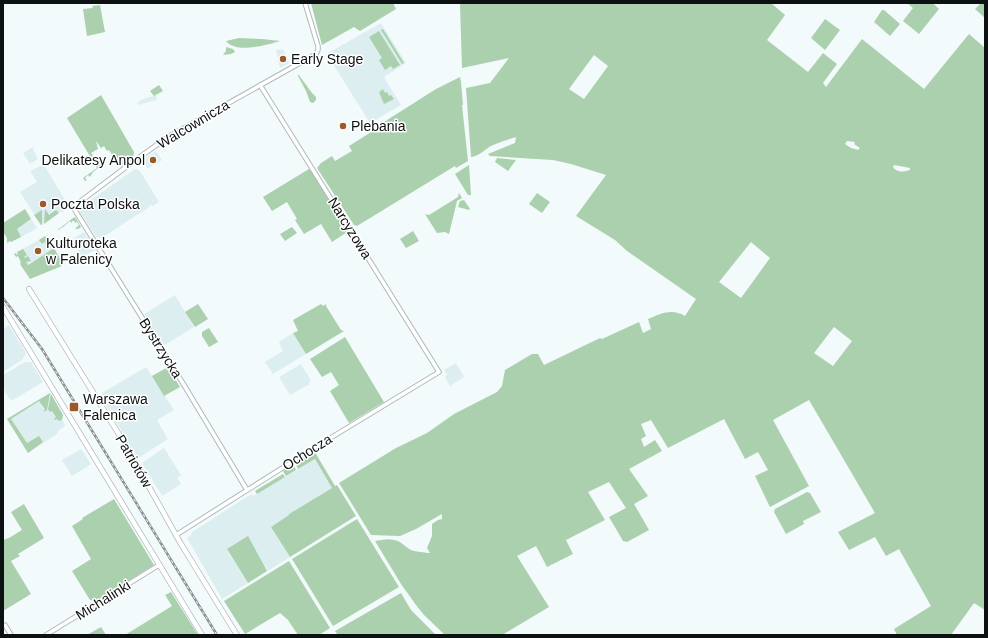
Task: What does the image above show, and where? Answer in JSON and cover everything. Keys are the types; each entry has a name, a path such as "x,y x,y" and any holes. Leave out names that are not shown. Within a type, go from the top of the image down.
{"main road":[{"name":"Patriotów","path":"29,289 121,438 176,535 237,635"},
{"path":"3,308 202,635"}],"street":[{"name":"Walcownicza","path":"73,208 134,161 167,138 316,54 318,46 305,3"},
{"name":"Narcyzowa","path":"260,85 439,372"},
{"name":"Bystrzycka","path":"73,208 184,385 247,490"},
{"name":"Ochocza","path":"176,535 439,372"},
{"name":"Michalinki","path":"46,635 159,565"},
{"path":"4,625 11,635"}],"shaded area":[{"path":"381,23 406,63 384,77 401,105 370,123 328,56 328,53"},
{"path":"283,49 289,63 280,68 276,50"},
{"path":"156,95 156,100 138,105 137,103 140,100"},
{"path":"33,147 38,159 30,164 23,153"},
{"path":"156,151 162,160 147,169 144,159"},
{"path":"44,165 68,205 63,212 60,212 41,225 20,192 37,182 30,171"},
{"path":"135,169 140,171 159,202 153,206 150,205 148,208 101,238 96,237 78,209"},
{"path":"31,219 37,228 21,237 17,229"},
{"path":"84,232 96,250 82,256 71,240"},
{"path":"46,236 52,246 52,249 22,268 17,252"},
{"path":"175,295 194,327 163,346 144,314"},
{"path":"9,325 26,353 22,360 3,372 3,329"},
{"path":"293,333 306,354 273,374 265,362 283,351 279,342"},
{"path":"25,362 31,362 43,382 11,401 3,388 3,375"},
{"path":"456,363 464,377 450,386 445,377 447,375 444,370"},
{"path":"301,364 311,381 309,382 310,384 290,395 279,377"},
{"path":"146,367 174,410 157,420 168,439 138,458 101,397 102,393"},
{"path":"50,393 63,415 62,420 65,425 57,434 28,453 7,419"},
{"path":"164,448 181,475 177,478 181,484 162,496 142,463"},
{"path":"81,449 91,464 72,476 62,460"},
{"path":"315,459 332,488 289,514 290,515 271,527 290,557 268,571 257,555 259,554 227,550 248,583 222,599 187,538 192,532 245,498 252,494 253,496"}],"green space":[{"path":"311,3 393,3 396,9 360,31 354,27 322,45"},
{"path":"460,3 771,3 785,15 767,40 808,72 823,53 837,64 823,83 826,87 862,39 924,89 969,34 985,48 985,610 974,603 951,635 897,635 894,629 931,606 899,549 886,556 875,537 849,550 838,532 875,513 809,400 773,420 809,486 770,507 755,476 768,470 758,452 745,459 724,419 668,448 651,420 641,424 646,436 641,439 644,447 655,440 662,451 629,469 648,496 634,504 649,530 627,542 623,541 609,517 626,508 609,482 588,492 605,520 566,540 573,554 547,567 536,546 517,556 549,607 502,635 445,635 424,615 401,584 375,541 392,539 411,550 430,553 427,548 432,536 432,524 442,519 442,514 416,529 400,536 371,535 339,483 396,448 427,433 454,414 497,392 502,386 505,370 532,354 538,354 544,365 600,338 602,339 639,322 643,333 651,329 648,319 671,312 685,316 696,299 627,251 615,240 576,216 606,175 553,160 490,156 488,154 515,143 516,137 494,145 471,157 466,88 490,83 509,58 462,68","holes":["594,55 608,66 584,99 569,89","847,141 855,142 854,144 860,148 858,150 845,144","894,165 910,168 910,170 903,172 893,167","751,242 770,258 741,298 719,282","834,327 852,341 833,366 814,353"]},
{"path":"907,3 933,3 939,9 919,34 903,21 913,8"},
{"path":"981,3 985,3 985,18 975,9"},
{"path":"100,5 105,32 87,36 83,9 93,8 92,6"},
{"path":"882,10 884,10 900,24 890,36 874,22"},
{"path":"825,19 840,30 825,50 811,38"},
{"path":"383,29 404,63 402,64 381,30"},
{"path":"379,31 400,65 393,69 391,66 385,70 379,60 382,58 369,37"},
{"path":"239,38 280,41 244,48 231,45 226,41"},
{"path":"226,47 233,49 235,52 223,55 226,51"},
{"path":"298,74 316,97 316,100 313,103 310,102"},
{"path":"460,77 468,161 456,168 455,166 357,226 354,225 317,168 321,163 332,156 335,161 352,151 349,146 376,129 378,133 387,128 384,122 436,89"},
{"path":"159,85 163,91 154,96 150,91"},
{"path":"383,89 385,93 387,92 389,96 391,95 394,99 384,104 379,92"},
{"path":"101,95 134,152 133,157 120,167 109,150 107,151 104,146 101,148 96,141 98,149 91,153 98,164 102,165 93,172 90,177 88,175 85,178 87,180 85,181 83,178 97,168 67,118"},
{"path":"497,158 516,160 508,171 495,162"},
{"path":"469,165 471,195 468,195 455,174"},
{"path":"309,169 348,229 347,232 332,242 321,224 304,234 295,220 297,219 287,202 272,211 263,197"},
{"path":"459,193 462,198 457,201 449,234 445,232 437,233 425,214 429,215 458,197"},
{"path":"537,193 550,202 542,213 529,204"},
{"path":"464,200 470,209 469,210 458,207 460,201"},
{"path":"25,209 31,219 17,229 21,237 7,243 7,238 3,232 3,223"},
{"path":"45,209 49,215 56,210 59,213 44,224"},
{"path":"42,210 42,225 41,225 34,215"},
{"path":"75,217 81,227 75,229 79,225 77,222 74,223 75,221 72,221 72,223 70,221 59,229 60,231 58,229 70,220"},
{"path":"292,227 297,233 285,241 280,234"},
{"path":"413,231 419,241 406,248 400,239"},
{"path":"45,236 52,246 49,248 44,242 42,244 39,240"},
{"path":"54,248 63,263 61,263 62,266 30,279 20,264 21,262 18,256 16,257 14,254 16,253 17,255 17,252 23,249 27,255 24,257 25,258 28,256 31,261 26,262 28,265"},
{"path":"198,304 208,319 195,327 185,312"},
{"path":"321,304 323,306 326,304 341,330 344,331 306,354 293,333 298,331 293,320"},
{"path":"209,328 218,342 209,347 202,336 202,332"},
{"path":"345,337 384,402 349,423 330,391 339,385 331,372 322,377 310,359"},
{"path":"168,367 180,387 164,396 152,376"},
{"path":"50,393 47,410 43,412 45,409 39,401 11,419 27,443 39,436 43,442 28,453 7,419"},
{"path":"51,394 63,415 62,420 55,420 54,419 56,417 52,411 50,412 48,409"},
{"path":"312,452 316,454 335,486 337,485 356,516 290,557 271,527 289,514 332,488 315,459 298,469 295,462"},
{"path":"290,466 294,466 296,470 286,476 283,471"},
{"path":"283,474 285,477 257,494 255,491"},
{"path":"807,492 810,493 821,512 803,521 804,524 786,534 774,512 775,509"},
{"path":"114,499 154,565 96,601 90,600 72,571 91,559 72,526 83,519 82,518"},
{"path":"24,504 44,538 18,554 20,556 11,561 31,594 3,611 3,540 22,530 11,512"},
{"path":"357,519 399,587 333,626 292,559"},
{"path":"248,536 267,571 248,583 227,549"},
{"path":"289,561 330,628 319,635 298,635 288,620 280,613 245,634 224,601"},
{"path":"171,592 198,635 125,635 172,606 165,595"},
{"path":"401,593 411,610 436,635 338,635 335,631"},
{"path":"101,627 106,635 87,635"}],"railway":[{"path":"3,298 42,349 217,635"}],"place":[{"name":"Early Stage","path":"283,59"},
{"name":"Plebania","path":"343,126"},
{"name":"Delikatesy Anpol","path":"153,160"},
{"name":"Poczta Polska","path":"43,204"},
{"name":"Kulturoteka w Falenicy","path":"38,251"},
{"name":"Warszawa Falenica","path":"74,407"}]}
